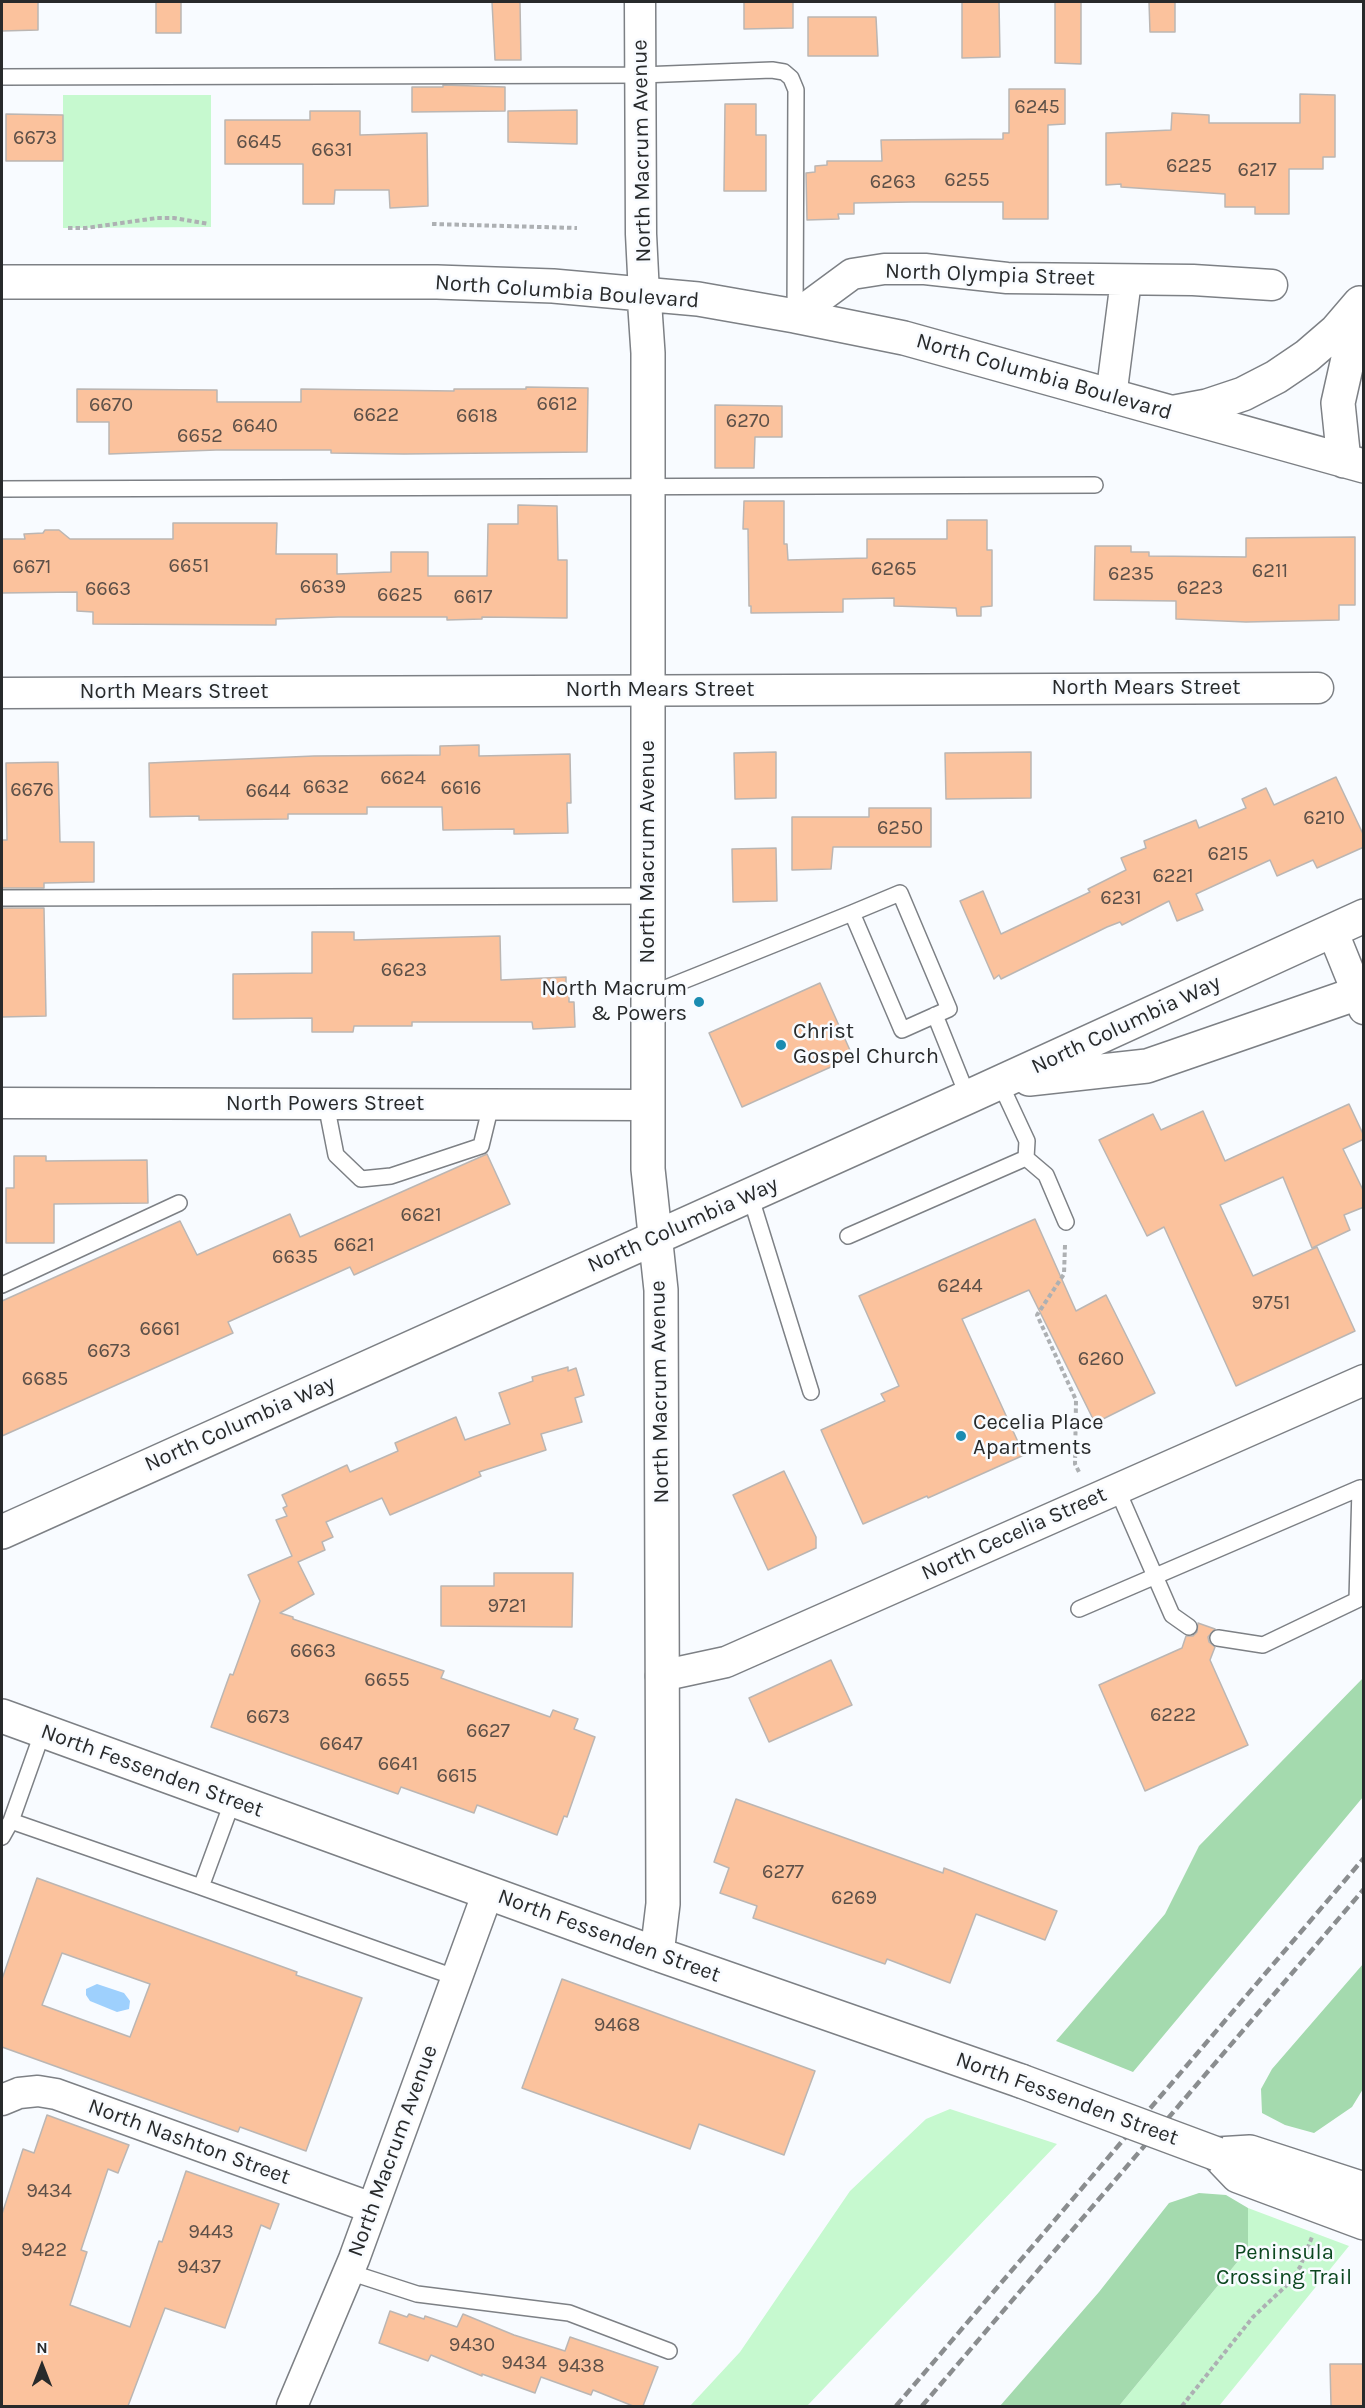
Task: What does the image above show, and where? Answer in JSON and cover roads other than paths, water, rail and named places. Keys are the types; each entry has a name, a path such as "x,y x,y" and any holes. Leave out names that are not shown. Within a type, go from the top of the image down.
{"main road":[{"name":"North Columbia Boulevard","path":"2,282 437,282 553,286 698,299 904,338 1354,463"},
{"name":"North Macrum Avenue","path":"644,294 648,353 648,1169 662,1290 663,1904 657,1954"},
{"path":"1171,413 1234,397 1276,377 1307,356 1336,331 1362,298"},
{"path":"1354,463 1338,403 1362,298"},
{"path":"1354,463 1364,433"},
{"name":"North Columbia Way","path":"2,1532 1000,1083 1364,916"},
{"path":"1000,1083 1147,1066 1361,998"},
{"name":"North Fessenden Street","path":"2,1716 657,1954 1021,2081 1217,2154 1238,2176 1272,2174 1364,2189"},
{"name":"North Fessenden Street","path":"1272,2174 1321,2221 1364,2223"},
{"path":"1321,2221 1364,2241"}],"street":[{"name":"North Macrum Avenue","path":"640,2 640,234 644,294"},
{"name":"North Olympia Street","path":"795,316 852,274 884,269 925,269 1007,278 1193,280 1272,285"},
{"name":"North Olympia Street","path":"1111,397 1126,280"},
{"name":"North Mears Street","path":"2,693 1318,688"},
{"path":"1332,930 1361,998"},
{"name":"North Powers Street","path":"2,1103 648,1105"},
{"name":"North Cecelia Street","path":"662,1676 726,1662 1364,1380"},
{"name":"North Macrum Avenue","path":"292,2406 349,2272 488,1892"},
{"name":"North Nashton Street","path":"3,2099 18,2092 38,2091 56,2094 372,2208"}],"lane":[{"path":"2,77 640,75 772,70 784,72 791,78 796,90 795,316"},
{"path":"2,489 1095,485"},
{"path":"648,995 852,913 900,894 949,1009 902,1030 852,913"},
{"path":"2,898 648,896"},
{"path":"935,1015 968,1097"},
{"path":"1000,1083 1027,1141 1026,1158"},
{"path":"326,1104 336,1155 362,1179 391,1176 481,1146 491,1105"},
{"path":"1026,1158 1046,1175 1066,1222"},
{"path":"848,1236 1026,1158"},
{"path":"750,1195 811,1392"},
{"path":"2,1285 179,1203"},
{"path":"1079,1609 1362,1488 1357,1600 1263,1645 1218,1638"},
{"path":"1106,1494 1154,1575 1172,1616 1189,1627"},
{"path":"2,1837 11,1821 43,1731"},
{"path":"201,1887 233,1800"},
{"path":"11,1821 456,1978"},
{"path":"349,2272 417,2294 569,2313 669,2351"}],"water":[{"path":"97,1984 124,1993 130,2001 129,2009 117,2012 90,2001 86,1995 86,1989"}],"railway":[{"path":"896,2406 1364,1858"},
{"path":"922,2406 1364,1889"}],"place":[{"name":"North Macrum & Powers","path":"699,1002"},
{"name":"Christ Gospel Church","path":"781,1045"},
{"name":"Cecelia Place Apartments","path":"961,1436"}],"park label":[{"name":"Peninsula Crossing Trail","path":"1284,2266"}]}
